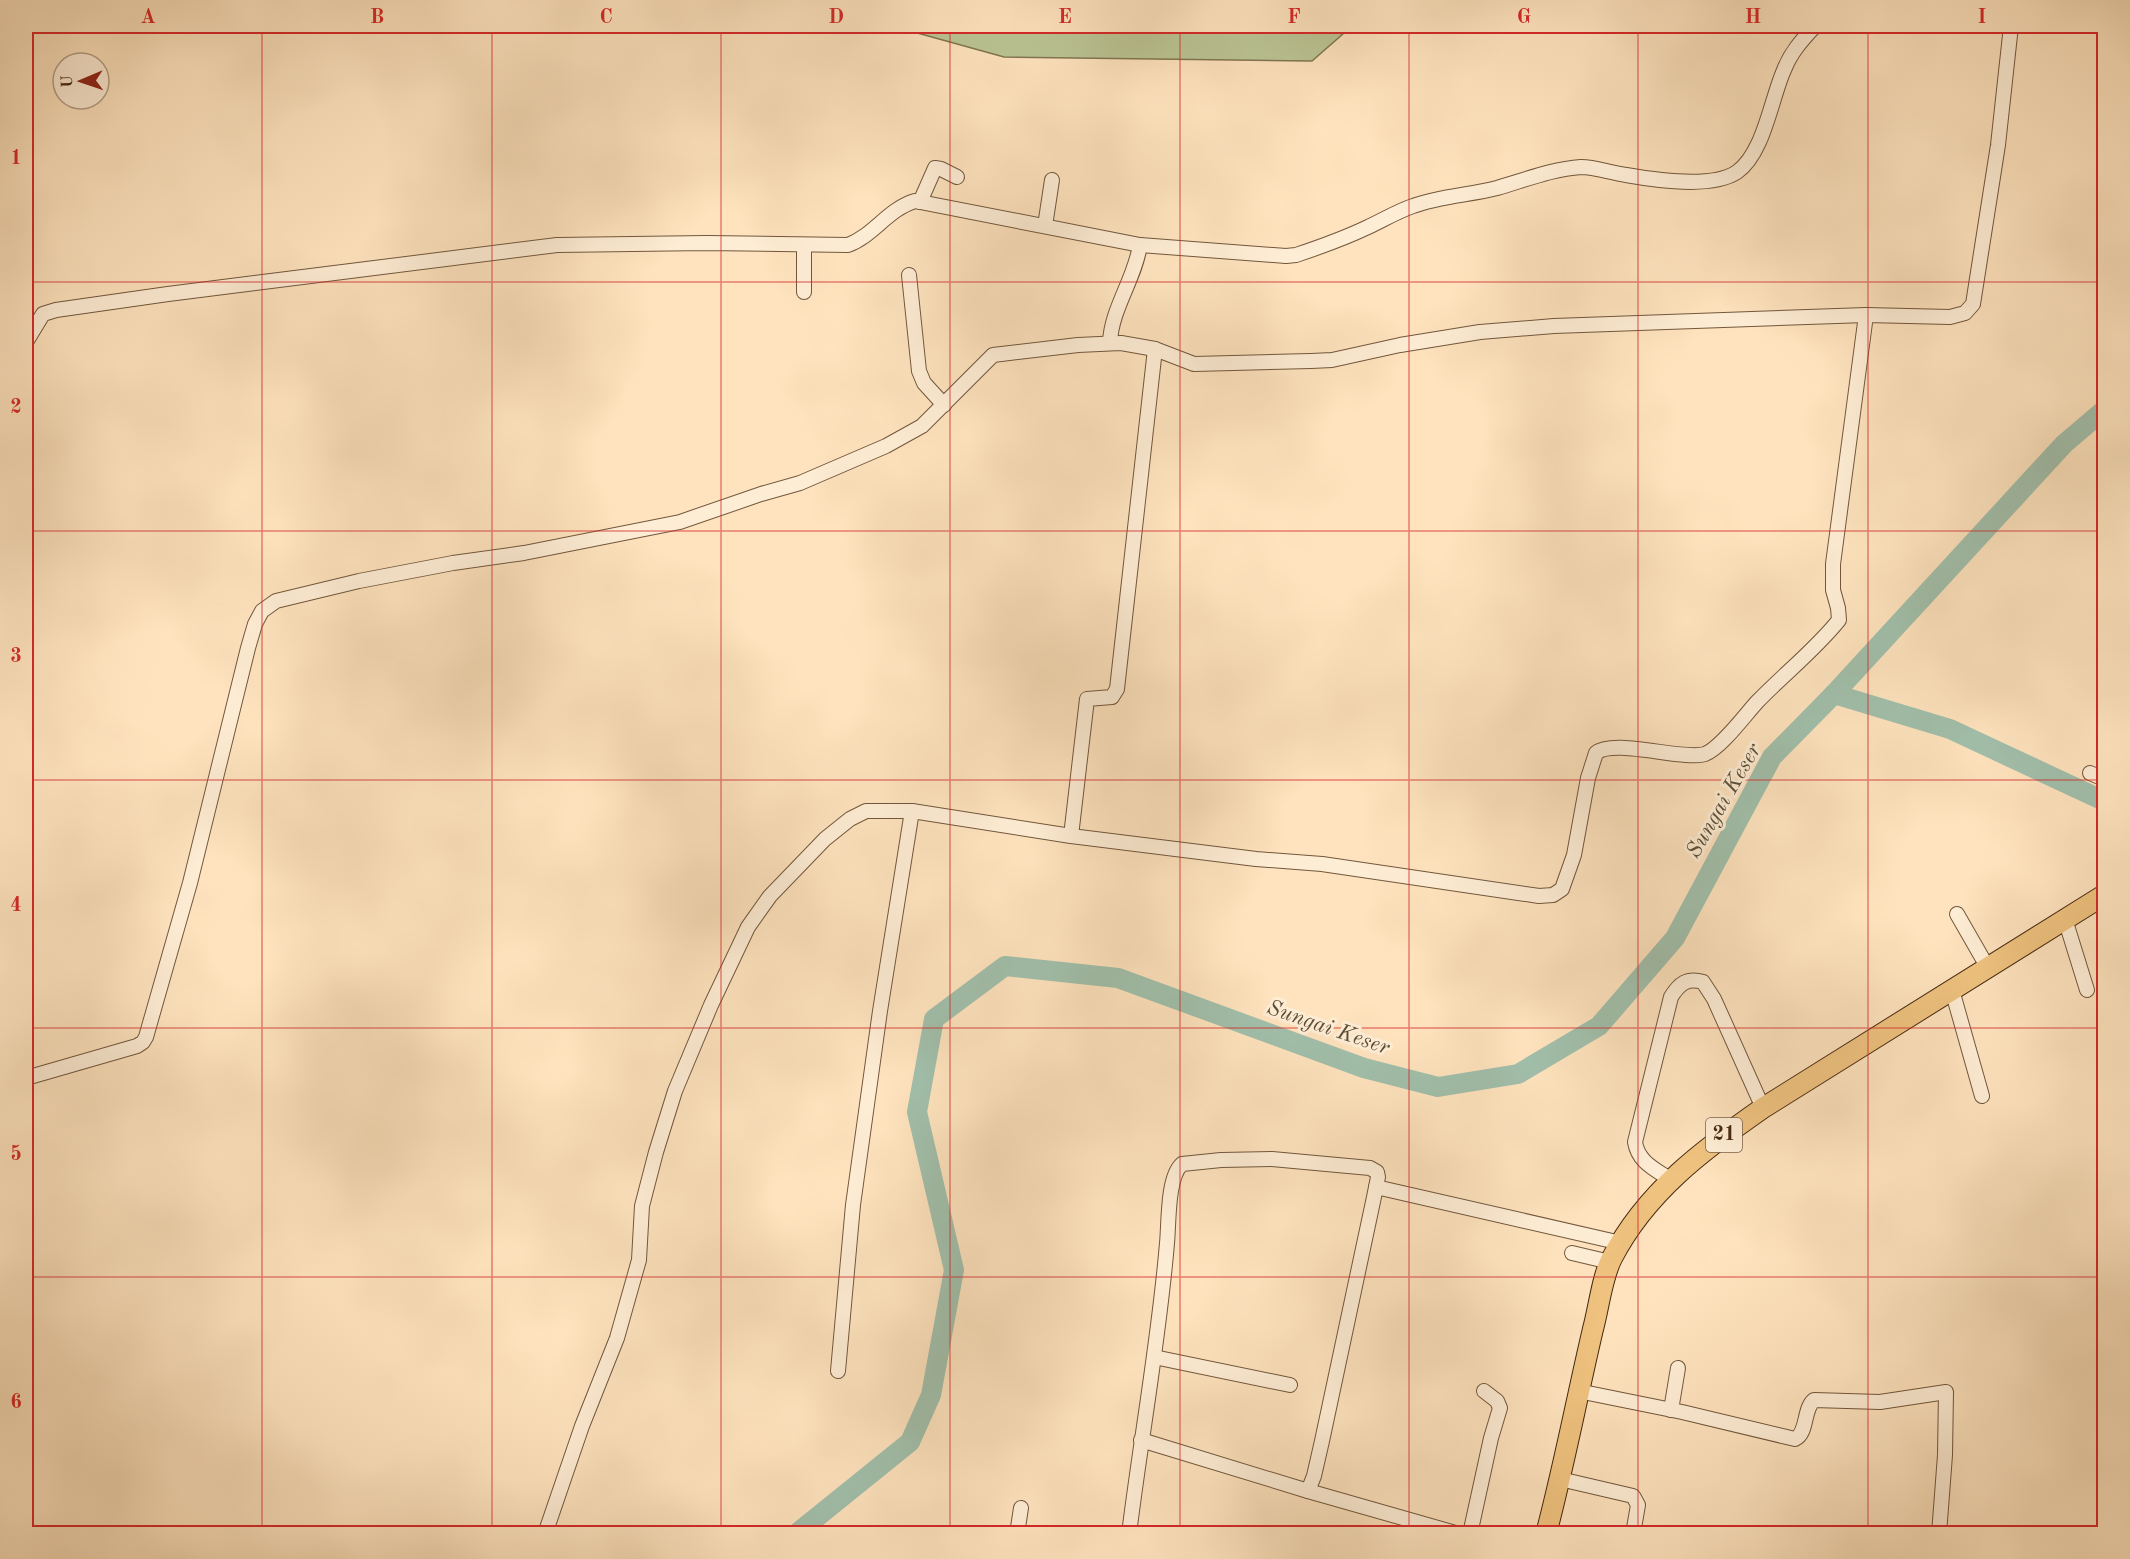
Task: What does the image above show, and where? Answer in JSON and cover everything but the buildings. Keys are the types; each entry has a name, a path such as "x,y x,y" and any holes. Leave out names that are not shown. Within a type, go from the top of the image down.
{"highway":[{"name":"21","path":"1551,1533 1578,1391 1610,1262 1649,1204 1710,1144 1763,1108 2104,895"}],"street":[{"path":"26,342 43,314 56,310 557,245 707,243 848,245 855,243 890,214 910,203 920,202 1045,226 1140,248 1286,256 1301,253 1358,231 1413,206 1449,196 1496,188 1566,169 1584,167 1679,181 1700,181 1725,177 1737,172 1751,158 1794,47 1815,26"},
{"path":"26,1078 137,1046 146,1037 190,883 255,624 262,611 276,601 453,562 524,553 680,522 800,483 886,446 922,426 993,355 1031,349 1110,343 1154,352 1194,364 1311,361 1332,360 1400,345 1480,332 1554,326 1866,317 1950,317 1965,313 1973,304 1998,145 2012,26"},
{"path":"920,202 935,168 957,177"},
{"path":"1045,226 1052,180"},
{"path":"804,245 804,292"},
{"path":"1110,343 1113,324 1132,278 1140,248"},
{"path":"909,275 919,371 924,383 944,405"},
{"path":"545,1533 582,1426 617,1338 639,1260 645,1192 675,1091 748,927 770,896 825,839 850,819 866,811 912,811 1071,836 1256,859 1322,864 1539,896 1558,893 1562,889 1574,855 1588,778 1596,753 1604,748 1611,748 1655,750 1691,755 1707,753 1719,745 1758,701 1839,620 1833,590 1833,564 1866,317"},
{"path":"1071,836 1087,699 1112,697 1117,688 1154,352"},
{"path":"2090,774 2104,779"},
{"path":"837,1371 853,1205 882,999 912,811"},
{"path":"1957,914 1988,968"},
{"path":"2065,919 2087,990"},
{"path":"1671,1180 1643,1161 1636,1151 1635,1142 1671,997 1685,981 1702,981 1714,999 1763,1108"},
{"path":"1952,990 1982,1096"},
{"path":"1129,1533 1154,1357 1169,1211 1176,1170 1182,1164 1221,1160 1272,1159 1370,1168 1377,1172 1376,1187 1314,1476 1308,1491"},
{"path":"1376,1187 1621,1243"},
{"path":"1572,1253 1610,1262"},
{"path":"1154,1357 1290,1384"},
{"path":"1671,1410 1678,1368"},
{"path":"1470,1533 1500,1407 1497,1401 1484,1391"},
{"path":"1578,1391 1671,1410 1795,1440 1801,1435 1810,1403 1814,1400 1880,1402 1946,1392 1945,1455 1939,1533"},
{"path":"1141,1440 1308,1491 1458,1533"},
{"path":"1560,1479 1633,1496 1638,1504 1633,1533"},
{"path":"1017,1533 1021,1508"}],"green space":[{"path":"892,26 1352,26 1312,61 1004,57"}],"waterway":[{"path":"1834,694 2064,444 2104,410"},
{"name":"Sungai Keser","path":"796,1534 910,1442 931,1395 954,1270 917,1112 934,1019 1005,966 1118,978 1364,1068 1438,1087 1518,1074 1599,1026 1675,938 1772,757 1834,694 1950,729 2104,801"}]}
